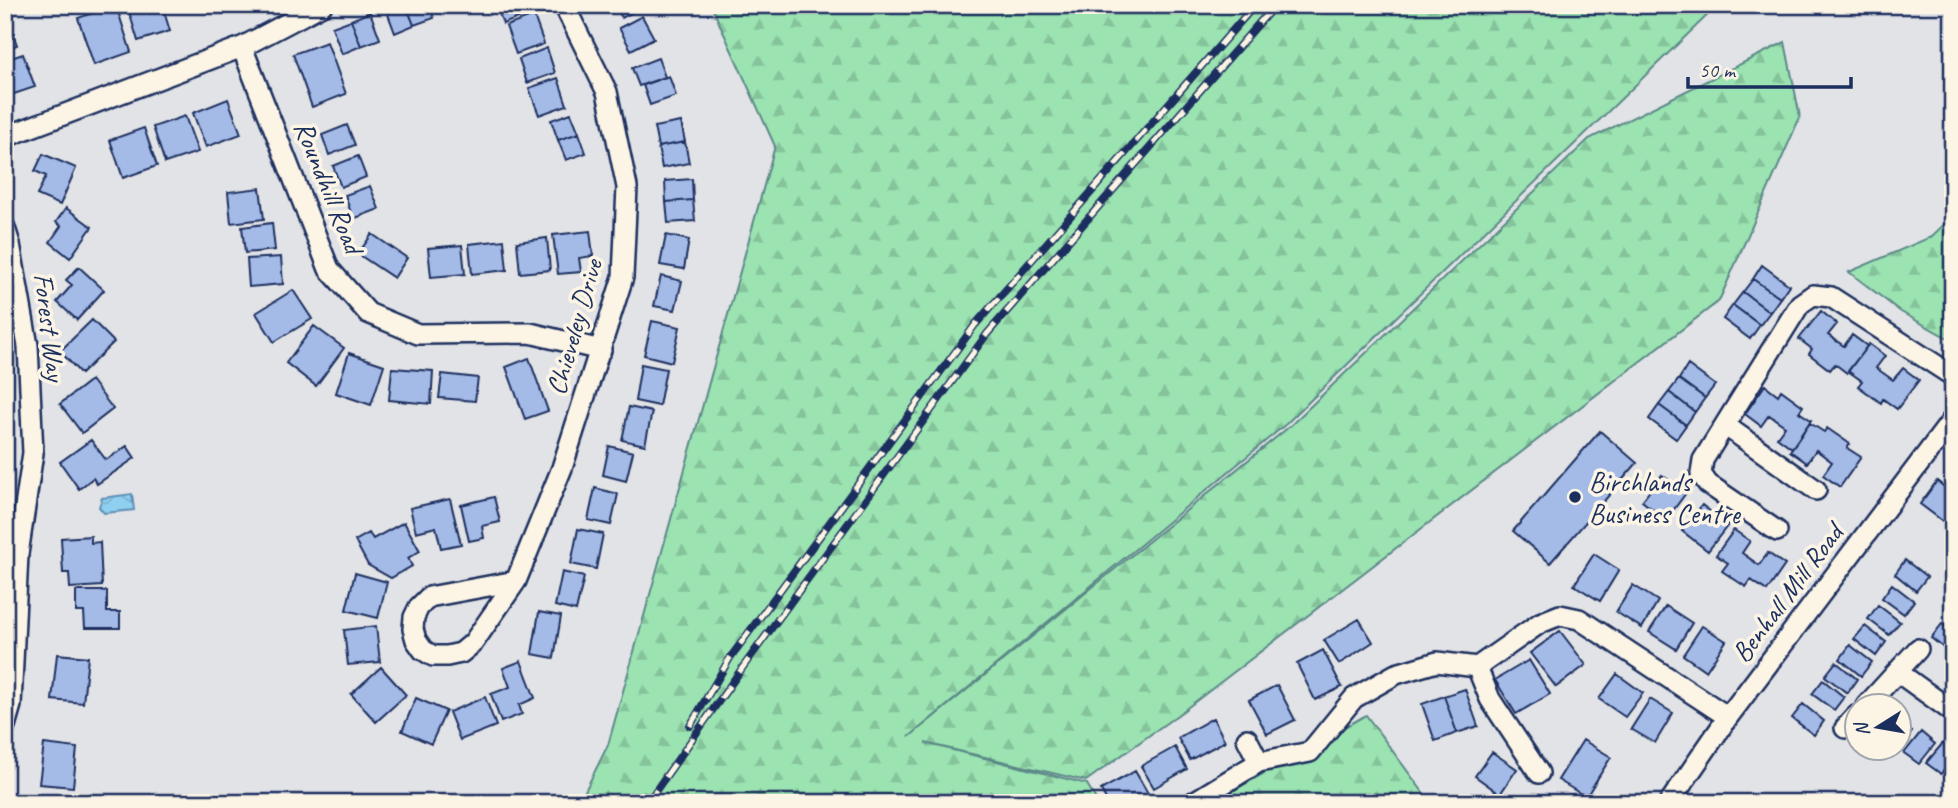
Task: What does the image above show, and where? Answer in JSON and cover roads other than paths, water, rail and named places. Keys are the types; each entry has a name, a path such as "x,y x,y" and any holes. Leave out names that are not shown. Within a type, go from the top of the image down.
{"street":[{"path":"5,137 242,47 322,5"},
{"name":"Chieveley Drive","path":"516,581 429,597 414,617 413,629 422,650 433,656 461,653 473,643 516,581 562,468 623,277 627,187 607,92 564,5"},
{"name":"Roundhill Road","path":"242,47 329,269 368,313 418,334 530,333 601,350"},
{"name":"Forest Way","path":"5,228 28,346 33,453 18,554 11,705 5,726"},
{"path":"1777,531 1708,484 1701,474 1703,460 1800,304 1813,295 1831,297 1953,376"},
{"name":"Benhall Mill Road","path":"1669,803 1728,717 1951,424"},
{"path":"1726,426 1816,491"},
{"path":"1192,803 1259,762 1310,752 1354,698 1396,674 1437,662 1477,667 1540,623 1560,615 1579,619 1728,717"},
{"path":"1880,692 1918,649"},
{"path":"1477,667 1490,699 1539,773"},
{"path":"1899,673 1953,712"},
{"path":"1247,739 1259,762"}],"water":[{"path":"132,494 134,510 104,513 99,507 102,498"}],"railway":[{"path":"690,726 730,658 975,325 1255,5"},
{"path":"647,803 987,334 1275,5"}],"place":[{"name":"Birchlands Business Centre","path":"1575,497"}]}
